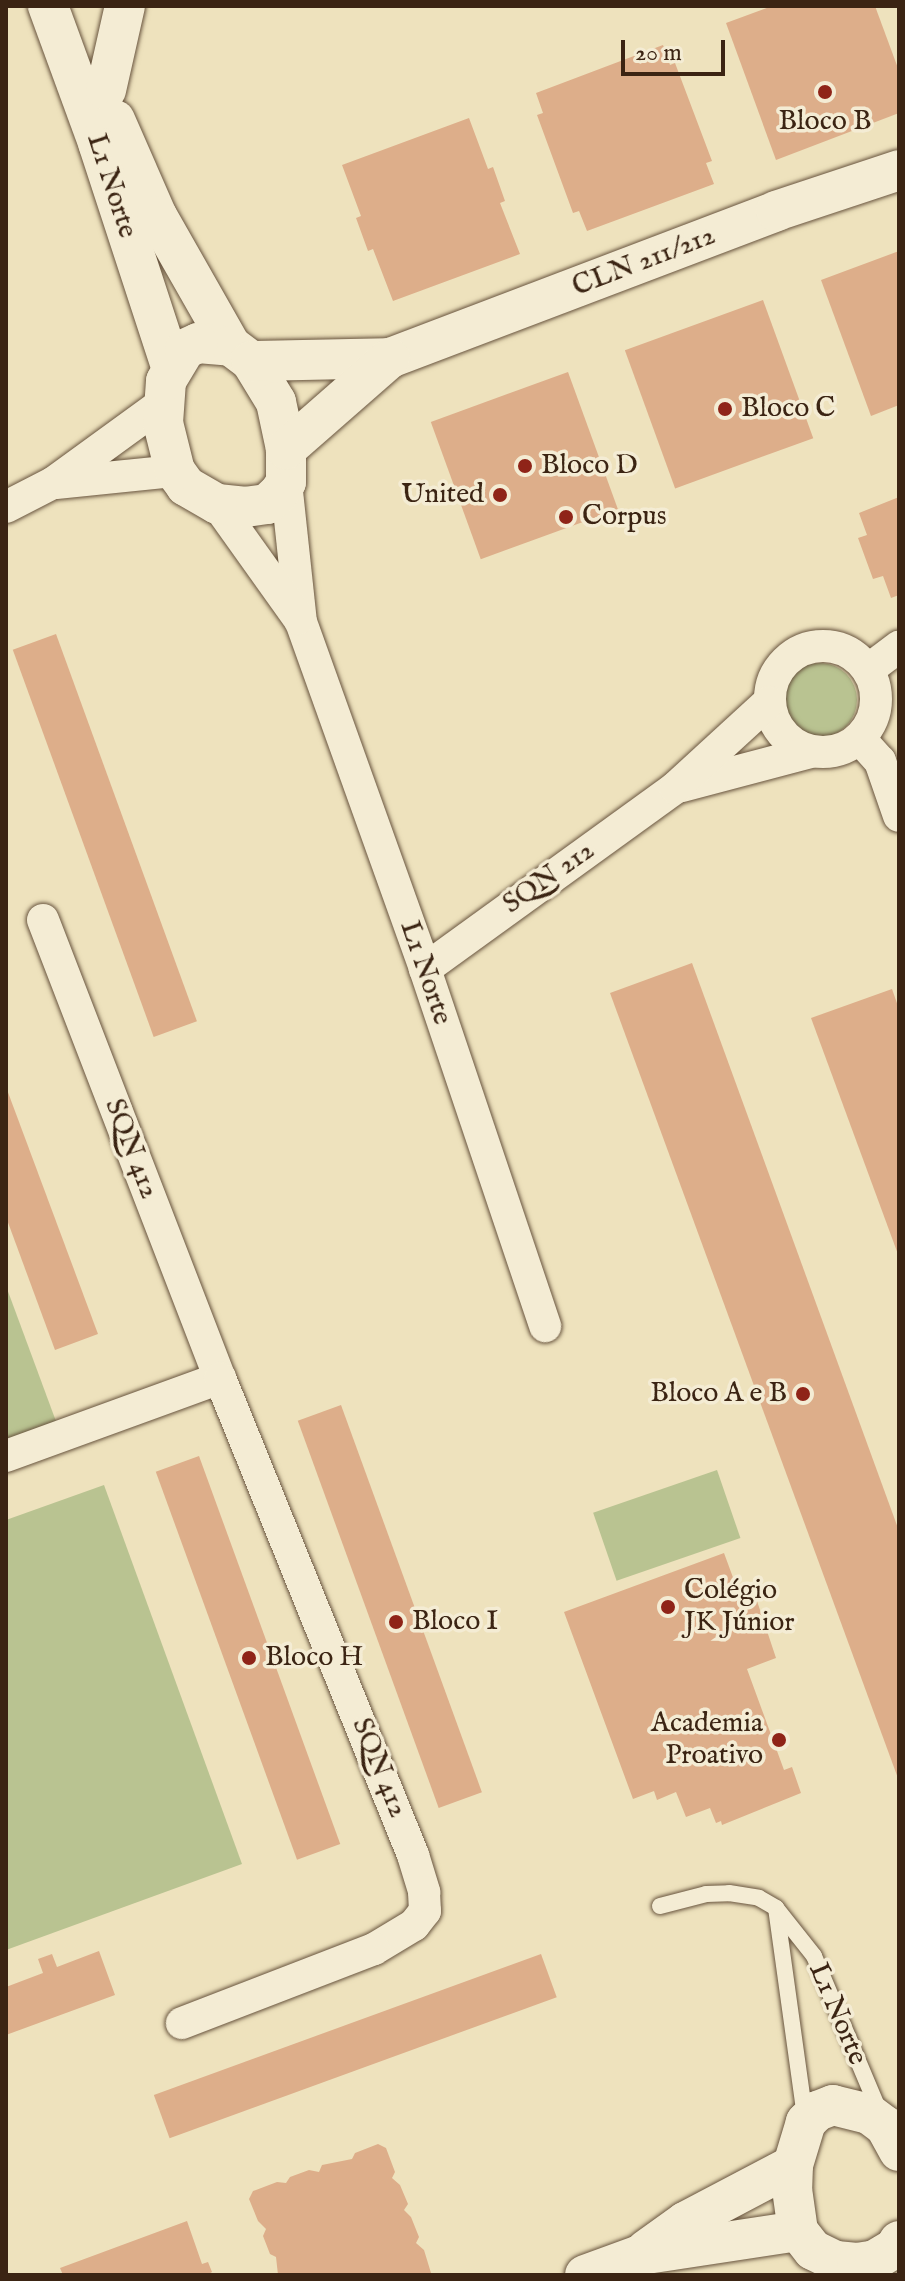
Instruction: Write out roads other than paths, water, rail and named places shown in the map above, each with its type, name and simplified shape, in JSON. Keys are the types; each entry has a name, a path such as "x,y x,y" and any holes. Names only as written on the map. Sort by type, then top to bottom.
{"street":[{"name":"L1 Norte","path":"48,6 98,143 167,385"},
{"name":"L1 Norte","path":"77,6 119,134 157,216 241,354"},
{"path":"106,90 111,53 125,6"},
{"name":"CLN 211/212","path":"241,354 390,358 776,211 899,170"},
{"path":"6,507 53,483 167,385 185,349 198,343 241,354 276,402 286,466 267,504 246,507 217,504 186,486 175,471 167,449 167,385"},
{"name":"CLN 211/212","path":"286,466 390,358"},
{"name":"L1 Norte","path":"286,466 301,622 425,969 545,1326"},
{"path":"53,483 175,471"},
{"name":"L1 Norte","path":"217,504 301,622"},
{"path":"868,670 899,647"},
{"path":"840,648 868,670 874,683 875,712 859,738 845,748 811,752 781,734 769,702 778,669 805,649 840,648"},
{"name":"SQN 212","path":"425,969 675,788 769,702"},
{"path":"859,738 880,761 899,816"},
{"name":"SQN 212","path":"675,788 811,752"},
{"name":"SQN 412","path":"43,920 220,1378 392,1799 424,1892 425,1911 414,1925 374,1949 182,2023"},
{"path":"6,1456 220,1378"},
{"path":"892,2139 869,2114 845,2105 833,2105 817,2111 806,2122 793,2165 792,2210 798,2231 813,2250 860,2269 895,2248 899,2241"},
{"path":"640,2255 685,2222 793,2165"},
{"path":"585,2275 640,2255 798,2231"}],"lane":[{"path":"660,1906 706,1894 729,1893 759,1898 776,1908"},
{"name":"L1 Norte","path":"776,1908 806,2122"},
{"name":"L1 Norte","path":"776,1908 814,1956 892,2139"}],"place":[{"name":"Bloco B","path":"825,92"},
{"name":"Bloco C","path":"725,409"},
{"name":"Bloco D","path":"525,466"},
{"name":"United","path":"500,495"},
{"name":"Corpus","path":"566,517"},
{"name":"Bloco A e B","path":"803,1394"},
{"name":"Colégio JK Júnior","path":"668,1607"},
{"name":"Bloco I","path":"396,1622"},
{"name":"Bloco H","path":"249,1658"},
{"name":"Academia Proativo","path":"779,1740"}]}
